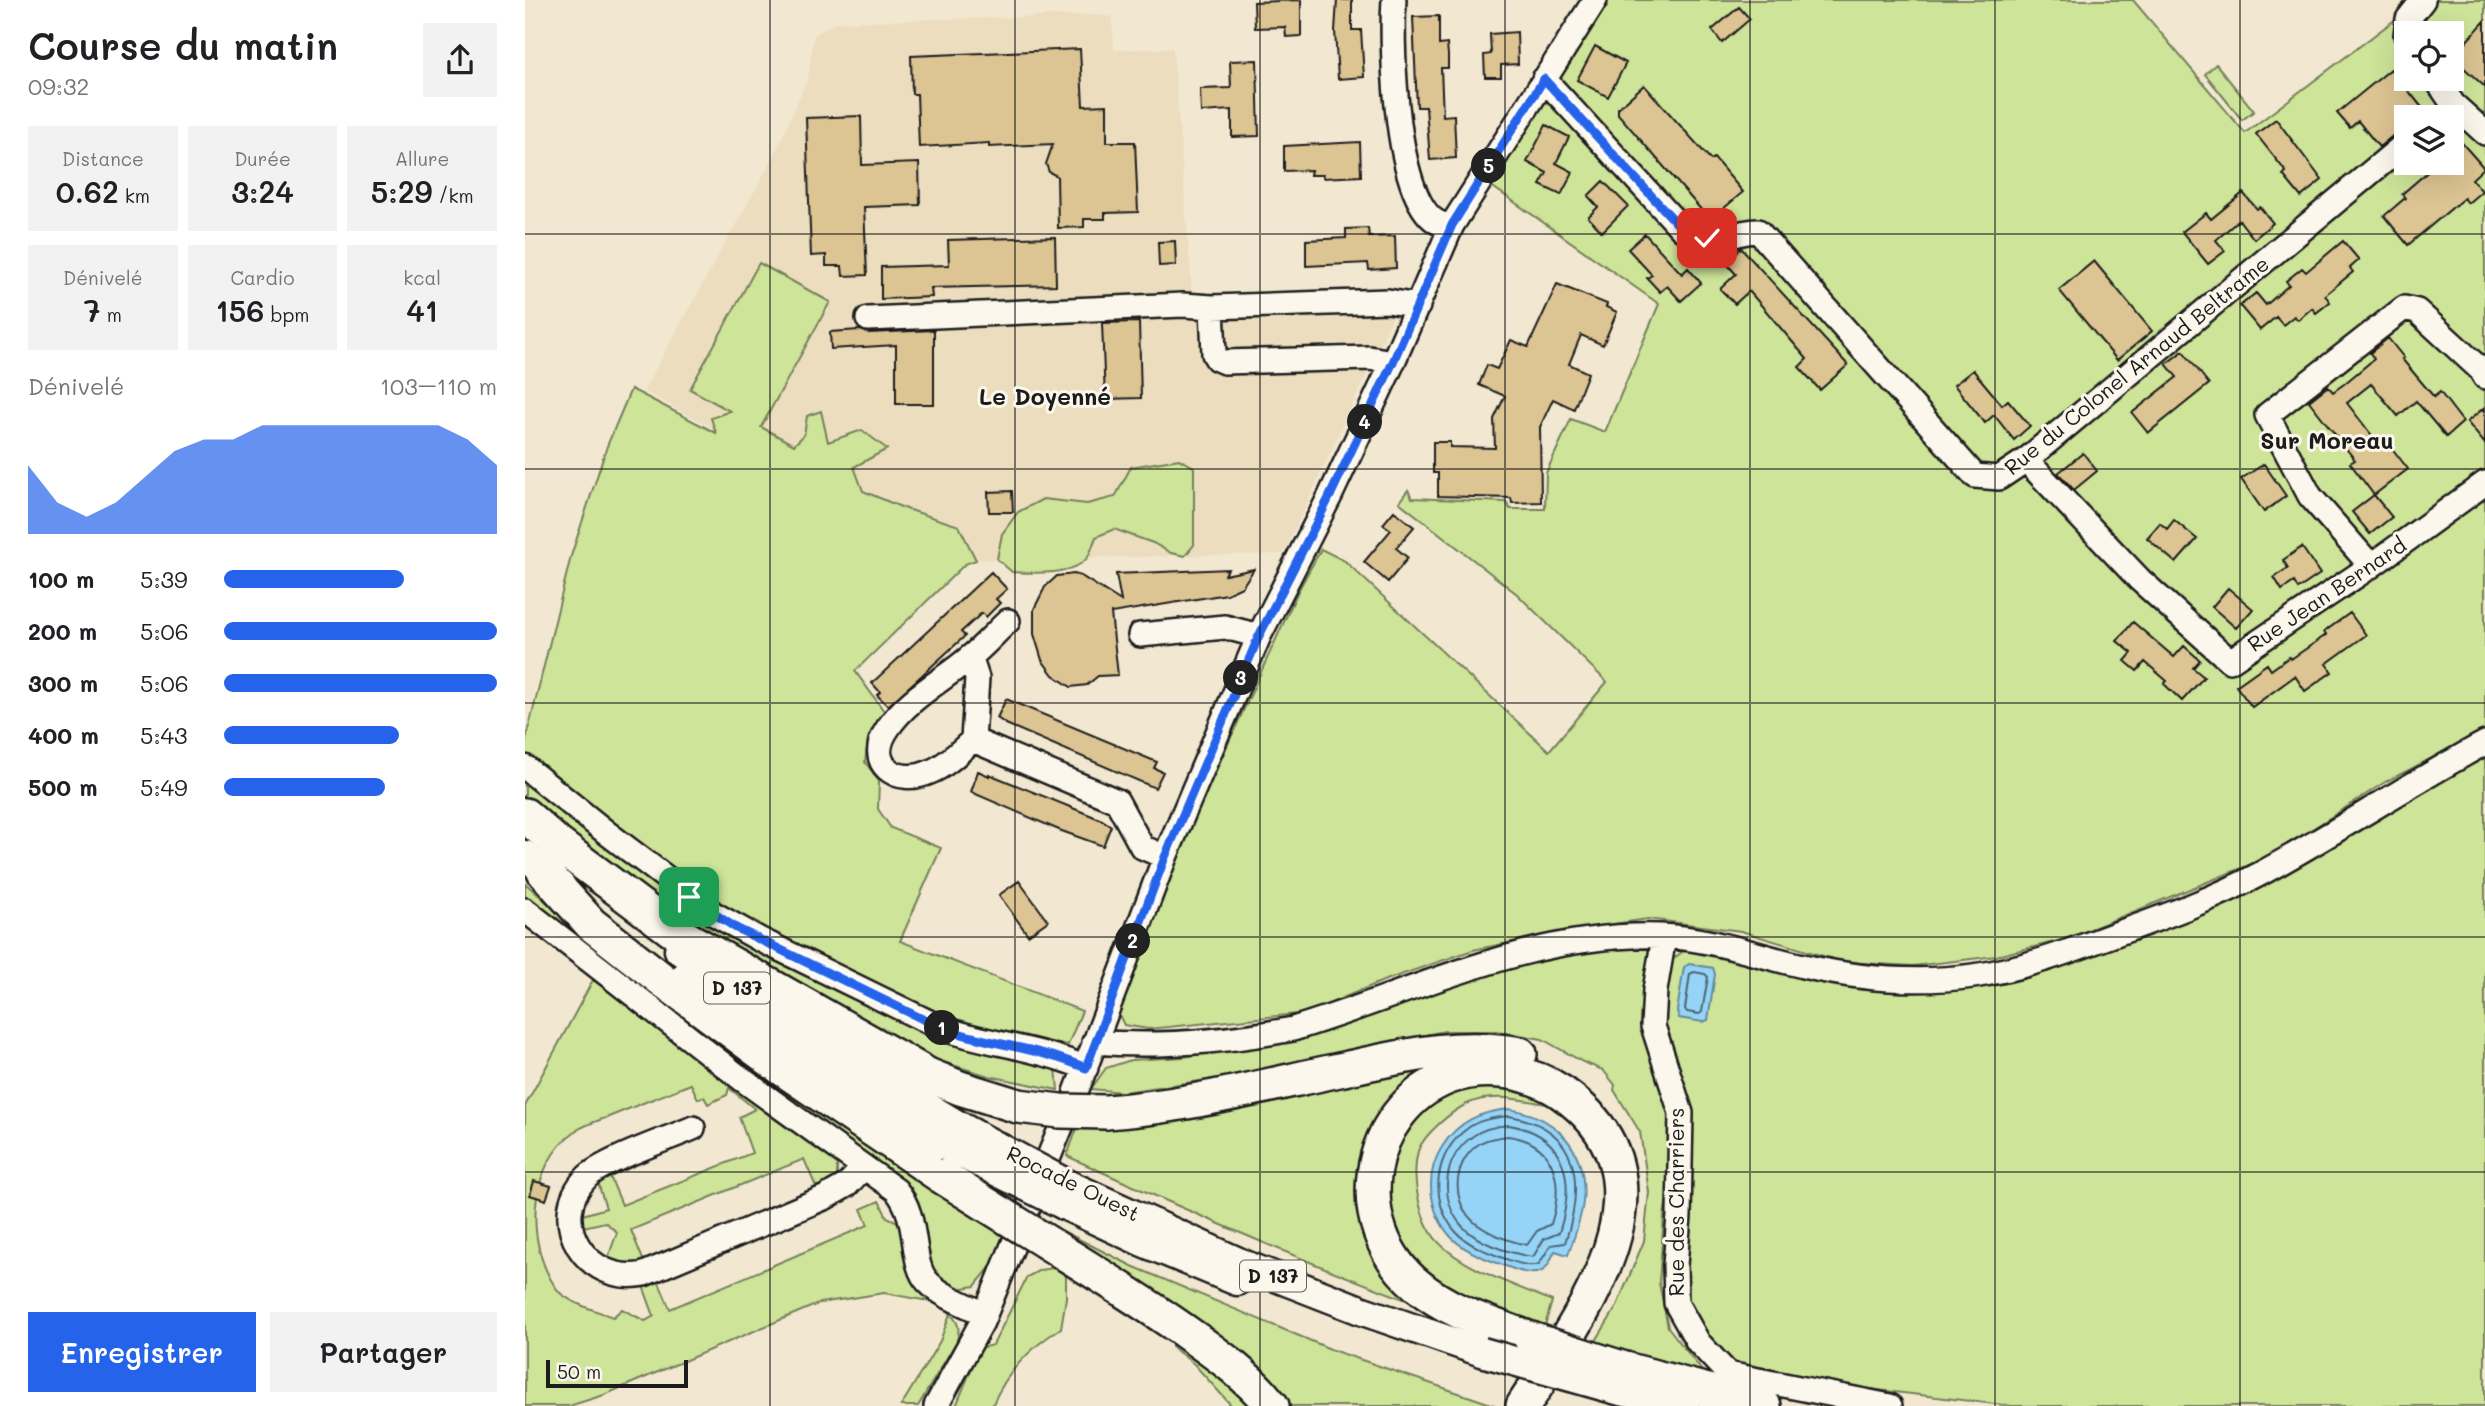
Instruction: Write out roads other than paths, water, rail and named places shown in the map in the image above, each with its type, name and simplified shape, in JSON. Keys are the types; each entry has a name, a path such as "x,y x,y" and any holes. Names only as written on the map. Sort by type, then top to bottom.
{"highway":[{"path":"525,815 559,845 672,930 928,1075 1018,1106 1060,1111 1106,1112 1173,1104 1450,1049 1498,1049 1522,1054 1548,1063 1570,1075 1608,1109 1627,1138 1635,1160 1638,1190 1636,1221 1631,1243 1587,1342 1534,1400"},
{"path":"535,864 591,924 780,1067 949,1149 1048,1243 1145,1303 1226,1360 1257,1388 1272,1406"},
{"path":"1534,1400 1580,1316 1599,1278 1615,1235 1620,1214 1619,1171 1612,1149 1598,1126 1579,1105 1555,1088 1530,1077 1498,1071 1473,1071 1451,1076 1416,1097 1389,1126 1379,1147 1373,1176 1373,1207 1389,1254 1416,1284 1435,1298 1472,1317 1617,1389 1764,1406"}],"main road":[{"name":"Rocade Ouest","path":"525,833 548,854 639,923 806,1034 949,1149 1363,1311 1477,1360 1684,1406"}],"street":[{"path":"1394,0 1392,45 1400,137 1424,209 1441,224 1452,225"},
{"path":"1076,1092 1165,857 1259,636 1330,496 1393,362 1452,225 1595,0"},
{"path":"2408,21 2423,0"},
{"name":"Rue du Colonel Arnaud Beltrame","path":"1544,79 1682,229 1707,238 1758,231 1975,476 1999,478 2026,460 2394,153"},
{"path":"2464,121 2485,133"},
{"path":"868,319 1183,305 1212,307 1388,301 1418,306"},
{"path":"1212,307 1214,354 1224,362 1369,358 1393,362"},
{"path":"2371,566 2310,496 2267,415 2404,308 2417,311 2481,370 2485,377"},
{"name":"Rue Jean Bernard","path":"2026,460 2140,580 2230,661 2371,566 2485,483"},
{"path":"970,657 977,678 974,740 940,767 919,776 907,777 889,772 880,756 885,731 895,718 970,657 1008,621"},
{"path":"1140,635 1225,627 1259,636"},
{"path":"974,740 1117,801 1142,847 1165,857"},
{"path":"1094,1042 1168,1044 1293,1029 1403,989 1509,955 1602,938 1664,937 1709,942 1802,966 1875,979 1952,978 2004,970 2039,962 2106,938 2189,907 2258,876 2485,743"},
{"path":"525,767 689,897 736,928 941,1028 966,1037 1041,1051 1086,1068"},
{"path":"525,909 743,1080 896,1190 907,1205 919,1265 927,1281 935,1288 985,1314"},
{"name":"Rue des Charriers","path":"1664,937 1655,990 1653,1026 1681,1113 1676,1303 1698,1342 1728,1374 1890,1406"},
{"path":"936,1406 985,1314 1063,1122"},
{"path":"693,1128 601,1167 585,1179 573,1200 572,1224 580,1251 592,1263 617,1275 644,1274 826,1197 847,1185 864,1167"}],"water":[{"path":"1689,964 1713,968 1715,974 1708,1020 1703,1022 1679,1018 1677,1011 1684,967"},
{"path":"1509,1109 1542,1120 1566,1139 1575,1152 1583,1183 1581,1215 1568,1255 1555,1251 1545,1268 1536,1273 1521,1272 1489,1260 1456,1242 1438,1216 1431,1193 1436,1158 1448,1138 1463,1124 1479,1115"}],"district":[{"name":"Le Doyenné","path":"1045,397"},
{"name":"Sur Moreau","path":"2327,441"}]}
